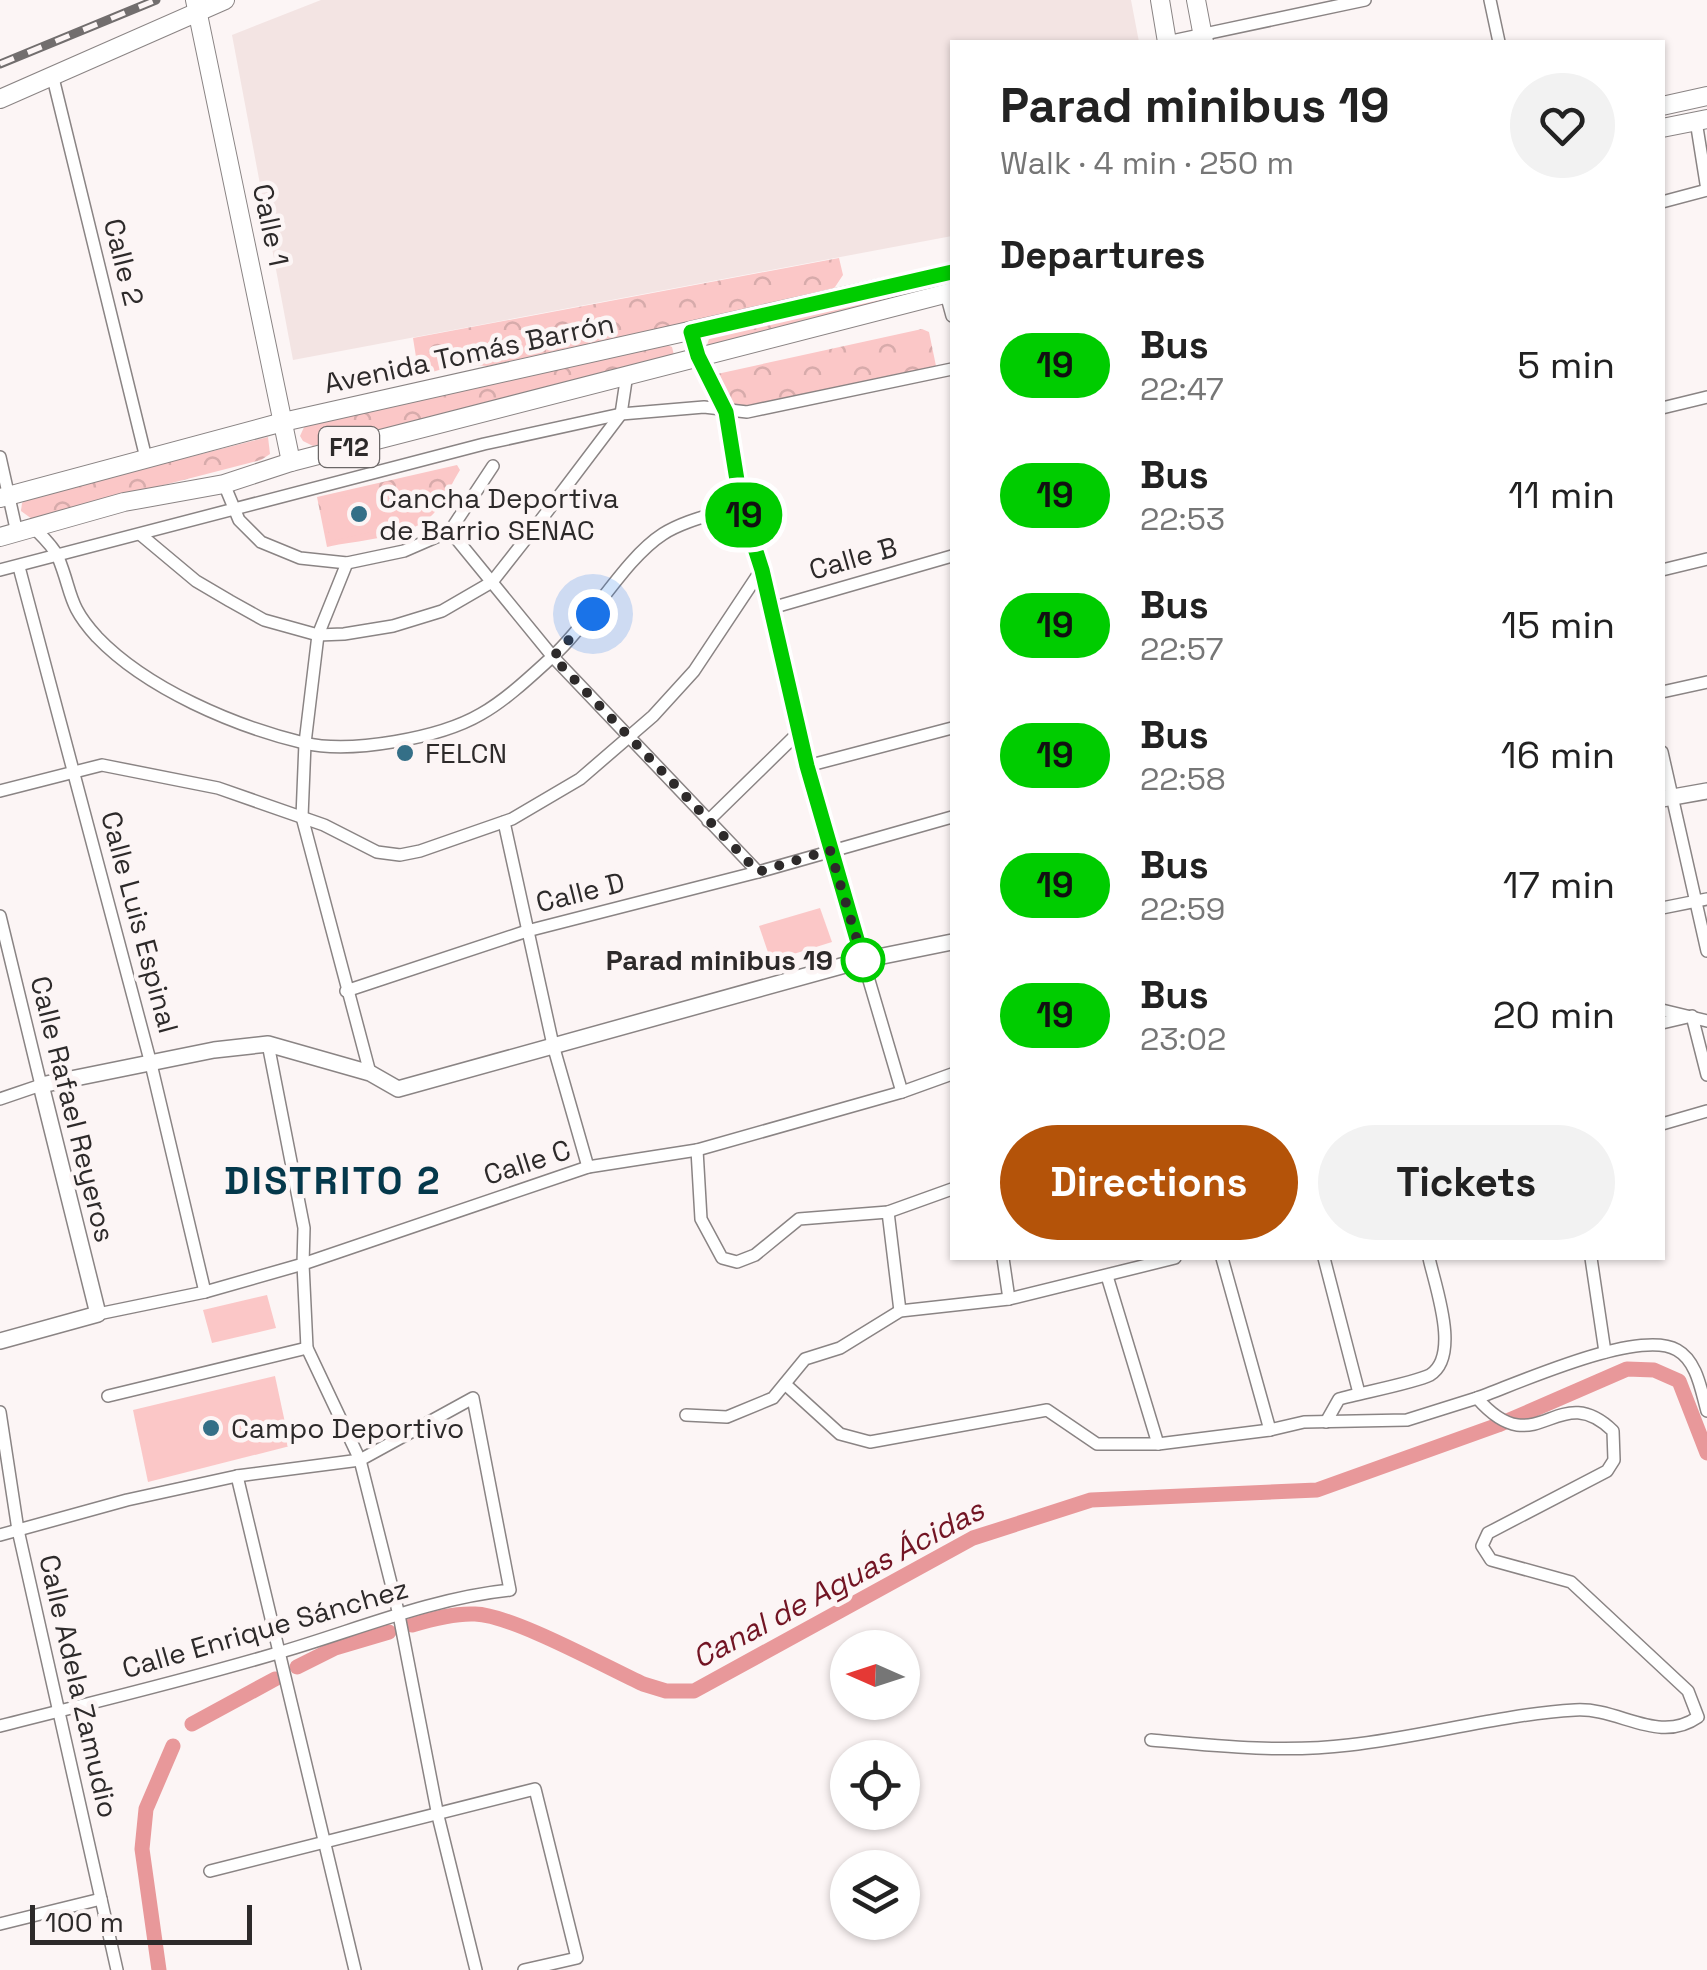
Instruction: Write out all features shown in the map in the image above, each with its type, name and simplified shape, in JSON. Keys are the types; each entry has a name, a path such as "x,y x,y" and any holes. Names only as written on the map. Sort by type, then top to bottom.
{"main road":[{"path":"0,99 53,78 196,5 225,0"},
{"path":"1160,0 1167,40"},
{"path":"1196,0 1203,37"},
{"name":"Calle 1","path":"196,5 291,462"},
{"path":"1665,105 1707,96"},
{"path":"1665,128 1702,130"},
{"name":"Avenida Tomás Barrón","path":"4,497 283,422 950,272"},
{"name":"Avenida Tomás Barrón","path":"17,532 124,502 224,484 291,462 949,293"}],"street":[{"path":"1203,37 1365,0"},
{"path":"1490,0 1499,40"},
{"name":"Calle 2","path":"53,78 146,458"},
{"path":"1665,201 1707,190 1702,130"},
{"path":"691,332 698,356 726,412 741,505 762,570 798,732 902,1092"},
{"path":"0,570 484,444 621,414 704,408 746,412 950,369"},
{"path":"141,536 196,581 230,601 264,620 318,635 393,626 442,611 492,582 621,414 628,374"},
{"path":"1665,407 1707,397"},
{"path":"0,457 4,497 17,532 57,554 74,609 100,640 147,676 204,709 305,743 332,746 442,730 482,714 553,657 593,614 646,546 668,530 741,505"},
{"path":"224,484 238,520 261,542 300,558 347,563 404,551 450,531 493,466"},
{"path":"450,531 553,657 758,872"},
{"name":"Calle B","path":"768,608 950,557"},
{"path":"1665,569 1707,558"},
{"path":"347,563 318,635 305,743 302,817 370,1073"},
{"name":"Calle Luis Espinal","path":"19,567 151,1064 206,1292"},
{"path":"0,791 102,764 218,788 302,817 378,852 400,855 504,822 580,780 653,716 694,671 762,570"},
{"path":"1665,691 1707,682"},
{"path":"807,766 950,729"},
{"path":"708,821 798,732"},
{"path":"1707,790 1668,798 1701,900 1707,951"},
{"name":"Calle D","path":"346,991 527,931 758,872 950,817"},
{"path":"504,822 553,1045 588,1168"},
{"path":"1665,907 1701,900"},
{"name":"Calle Rafael Reyeros","path":"0,916 98,1314"},
{"path":"0,1099 41,1085 214,1050 268,1044 370,1073 398,1088 863,960 950,942"},
{"path":"1665,1011 1707,1021"},
{"path":"1665,1021 1692,1016"},
{"path":"1692,1016 1707,1075"},
{"path":"268,1044 304,1228 307,1348 360,1460 476,1970"},
{"name":"Calle C","path":"98,1314 206,1292 304,1264 588,1168 696,1150 950,1075"},
{"path":"1665,1123 1707,1111"},
{"path":"696,1150 701,1218 722,1258 738,1262 756,1256 799,1219 888,1212 950,1190"},
{"path":"888,1212 900,1311"},
{"path":"1003,1260 1009,1299"},
{"path":"686,1415 726,1417 773,1398 805,1359 840,1348 900,1311 1009,1299 1167,1260"},
{"path":"1223,1260 1270,1430"},
{"path":"1325,1260 1360,1394"},
{"path":"1326,1422 1340,1399 1430,1374 1443,1359 1445,1330 1429,1260"},
{"path":"1592,1260 1605,1352"},
{"path":"1107,1276 1158,1444"},
{"path":"0,1341 98,1314"},
{"path":"785,1384 840,1434 870,1442 1046,1410 1096,1444 1158,1444 1304,1422 1407,1420 1639,1344 1678,1350 1693,1366 1707,1410"},
{"path":"108,1396 307,1348"},
{"name":"Calle Enrique Sánchez","path":"0,1726 281,1652 398,1615 486,1592 510,1590 473,1398 360,1460"},
{"path":"1151,1740 1258,1749 1346,1746 1578,1709 1663,1728 1682,1728 1698,1717 1688,1691 1572,1582 1491,1560 1482,1546 1488,1533 1607,1471 1614,1460 1613,1431 1589,1414 1559,1415 1528,1427 1515,1427 1492,1416 1477,1398"},
{"name":"Calle Adela Zamudio","path":"0,1412 18,1530 117,1970"},
{"path":"0,1535 127,1500 237,1476 360,1460"},
{"path":"237,1476 355,1970"},
{"path":"210,1872 535,1789 577,1958 524,1970"},
{"path":"0,1924 101,1899"}],"shaded area":[{"path":"321,0 1131,0 1139,40 950,40 950,236 293,360 232,35"}],"green space":[{"path":"839,258 843,275 833,290 487,366 459,364 419,376 413,338"},
{"path":"950,280 950,302 719,354 706,348 710,336"},
{"path":"922,329 929,332 936,366 933,372 725,415 717,374"},
{"path":"665,344 672,347 675,359 313,446 300,436 305,425"},
{"path":"268,437 270,454 261,460 32,519 21,511 28,498"},
{"path":"457,465 460,470 442,502 419,525 394,535 327,547 317,497"},
{"name":"Cancha Deportiva de Barrio SENAC","path":"388,487 396,526 331,541 322,501"},
{"path":"820,908 832,942 771,961 759,926"},
{"path":"267,1295 276,1328 212,1343 203,1310"},
{"name":"Campo Deportivo","path":"275,1376 290,1446 148,1482 133,1410"}],"waterway":[{"name":"Canal de Aguas Ácidas","path":"412,1625 459,1614 491,1617 534,1632 643,1684 666,1691 694,1691 973,1538 1091,1500 1317,1490 1498,1425 1627,1369 1654,1370 1679,1381 1707,1453"},
{"name":"Canal de Aguas Ácidas","path":"297,1667 335,1648 389,1632"},
{"name":"Canal de Aguas Ácidas","path":"192,1724 275,1679"},
{"name":"Canal de Aguas Ácidas","path":"159,1970 142,1849 146,1809 173,1746"}],"railway":[{"path":"0,64 156,0"}],"bus line":[{"name":"19","path":"863,960 807,766 762,570 741,505 726,412 698,356 691,332 950,272"}],"place":[{"name":"Cancha Deportiva de Barrio SENAC","path":"359,514"},
{"name":"FELCN","path":"405,753"},
{"name":"Parad minibus 19","path":"863,960"},
{"name":"Campo Deportivo","path":"211,1428"}],"district":[{"name":"DISTRITO 2","path":"333,1181"}],"route":[{"path":"593,614 553,657 758,872 830,850 863,960"}]}
